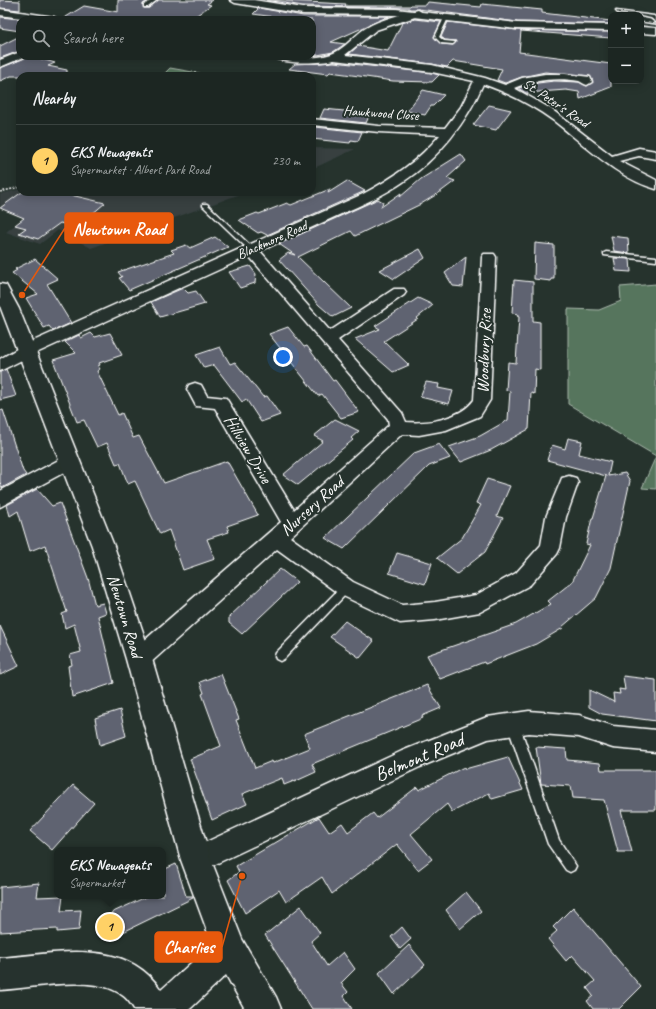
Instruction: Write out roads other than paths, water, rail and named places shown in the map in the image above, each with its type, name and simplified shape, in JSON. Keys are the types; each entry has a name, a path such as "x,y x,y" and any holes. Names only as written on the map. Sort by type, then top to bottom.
{"main road":[{"path":"235,0 262,2 303,11 423,11 517,26 608,28"},
{"path":"644,30 656,31"},
{"name":"Newtown Road","path":"0,289 10,309 103,546 139,659 196,860 230,949 264,1009"},
{"path":"166,1009 230,949"},
{"path":"0,974 75,968 113,972 135,982 154,1009"}],"street":[{"path":"316,60 333,57 346,50 362,34 376,26 423,11"},
{"path":"0,12 27,16"},
{"path":"0,64 16,57"},
{"name":"St. Peter's Road","path":"333,57 410,65 480,80 506,88 549,113 610,160 656,185"},
{"path":"506,88 532,78 551,76 589,78"},
{"name":"Blackmore Road","path":"0,366 26,351 368,197 402,177 422,161 448,132 472,99 480,80"},
{"name":"Hawkwood Close","path":"316,122 379,129 448,132"},
{"path":"610,160 638,148 656,155"},
{"path":"252,250 396,417 398,428"},
{"name":"Woodbury Rise","path":"398,428 406,426 419,429 440,426 474,412 482,400 489,257"},
{"path":"329,339 399,292"},
{"name":"Hillview Drive","path":"195,389 202,402 220,402 292,524"},
{"name":"Nursery Road","path":"139,659 398,428"},
{"path":"0,500 70,461"},
{"path":"276,538 346,588 400,614 435,611 480,603 523,579 550,548 556,518 569,483"},
{"name":"Belmont Road","path":"196,860 411,759 487,728 529,722 579,726 613,737 656,741"}],"lane":[{"path":"146,6 155,0"},
{"path":"447,16 437,37 443,42 453,43"},
{"path":"644,16 652,17 656,21"},
{"path":"644,24 656,26"},
{"path":"205,205 252,250"},
{"path":"606,254 656,259"},
{"path":"280,656 346,588"},
{"path":"513,724 554,844 570,866"}],"place":[{"name":"Newtown Road","path":"22,295"},
{"name":"Charlies","path":"242,876"},
{"name":"EKS Newagents","path":"110,927"}]}
